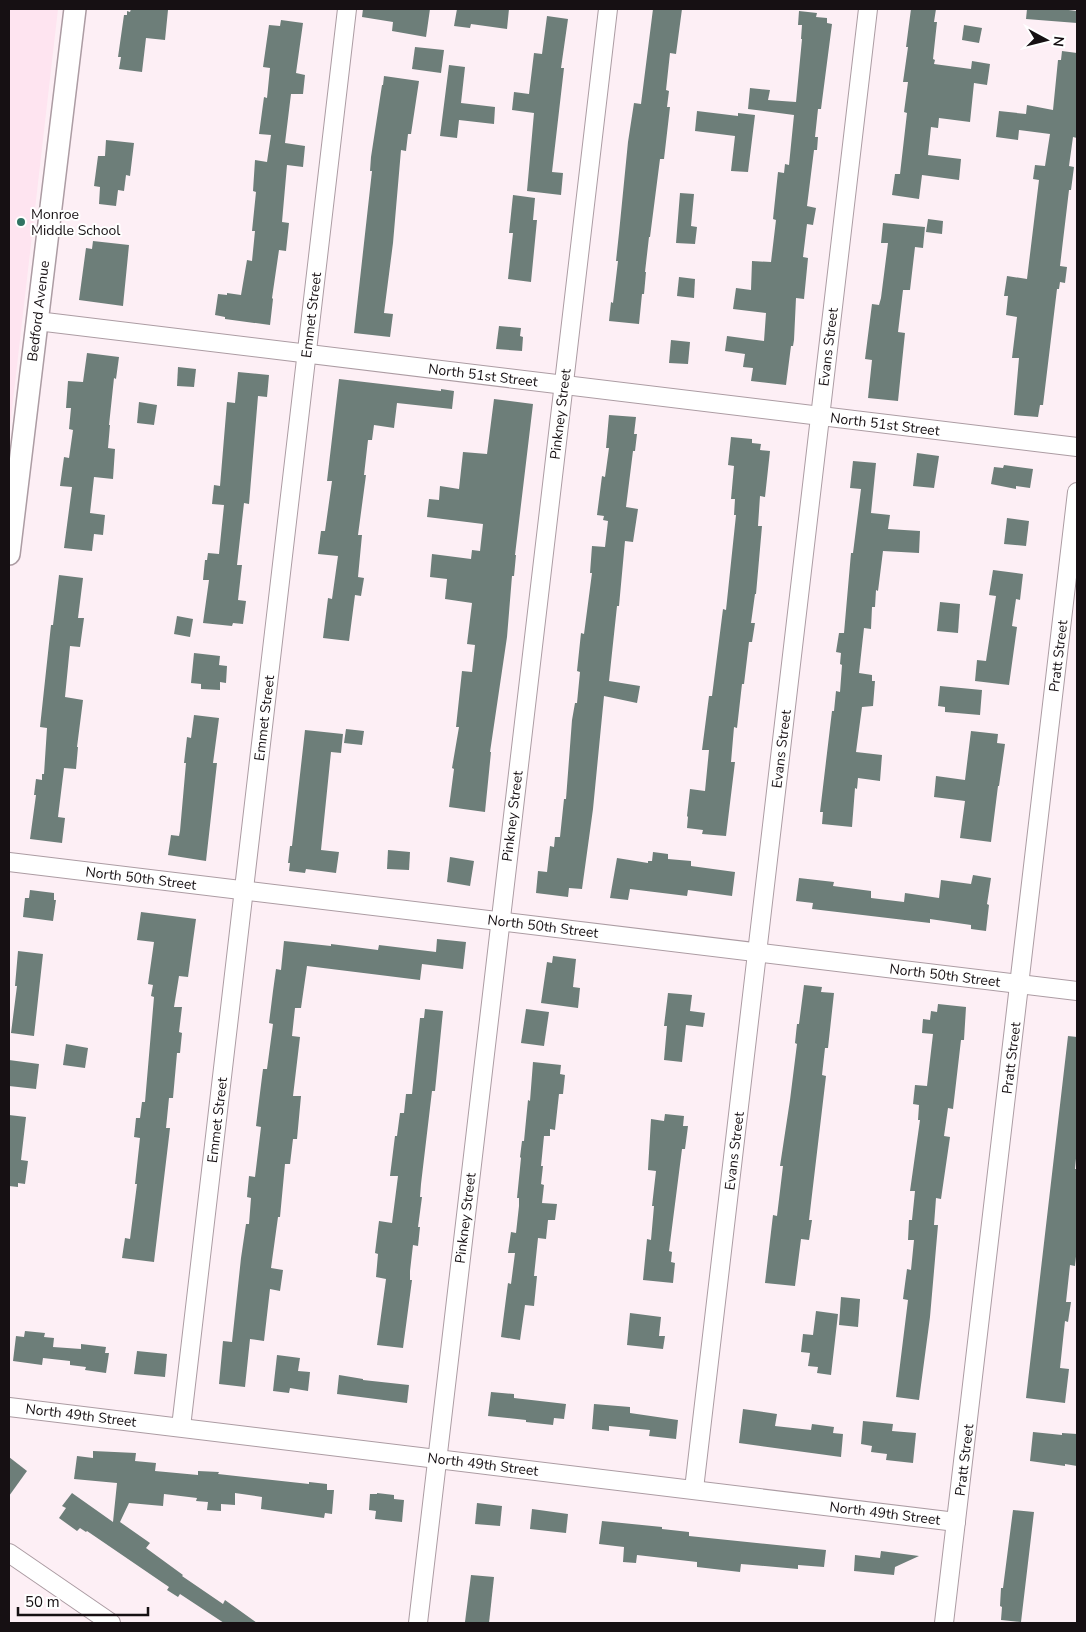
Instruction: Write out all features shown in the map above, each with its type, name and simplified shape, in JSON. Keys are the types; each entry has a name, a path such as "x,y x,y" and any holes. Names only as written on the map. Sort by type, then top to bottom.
{"street":[{"name":"Bedford Avenue","path":"9,554 15,462 37,321 75,9"},
{"name":"Emmet Street","path":"181,1427 347,9"},
{"name":"Pinkney Street","path":"418,1623 608,9"},
{"name":"Evans Street","path":"694,1489 868,9"},
{"name":"North 51st Street","path":"37,321 1077,446"},
{"name":"Pratt Street","path":"944,1623 1077,492"},
{"name":"North 50th Street","path":"9,862 1077,991"},
{"name":"North 49th Street","path":"9,1407 956,1522"},
{"path":"9,1553 111,1623"}],"shaded area":[{"name":"Monroe Middle School","path":"9,9 58,9 9,435"}],"building":[{"path":"131,9 168,10 165,40 146,38 142,72 119,69 121,57 118,57 124,15 127,15 127,11 130,12"},
{"path":"363,9 430,9 426,37 392,31 393,22 362,17"},
{"path":"457,9 509,9 507,29 471,24 470,28 454,26"},
{"path":"653,9 682,9 676,54 670,53 666,90 669,91 667,107 670,107 664,159 660,159 639,324 609,321 618,261 616,261 628,142 634,103 641,104"},
{"path":"911,9 936,9 934,22 937,22 934,64 971,69 972,61 990,64 987,85 974,83 970,122 939,118 938,128 931,127 928,155 961,159 959,180 922,175 919,199 892,195 895,174 900,174 907,113 904,112 908,82 903,82"},
{"path":"1027,9 1077,11 1077,23 1026,19"},
{"path":"799,11 817,13 816,17 827,18 827,23 832,24 821,109 818,109 815,137 818,137 817,150 814,150 807,206 816,208 813,225 807,224 803,257 808,258 804,299 796,298 794,340 793,346 791,346 786,385 751,381 753,368 743,367 745,354 725,351 727,336 764,341 766,313 733,309 736,288 751,290 752,261 771,262 776,220 773,219 778,172 784,173 785,164 789,165 794,115 748,109 750,88 770,90 768,100 796,102 802,39 802,25 798,25"},
{"path":"547,16 568,19 561,68 564,68 552,172 563,173 561,195 527,191 534,113 512,110 514,92 529,94 534,53 542,54"},
{"path":"281,20 303,23 296,73 305,75 303,94 291,94 285,143 305,146 303,167 287,165 282,222 289,223 286,251 279,250 270,325 225,319 225,317 215,315 218,294 241,295 247,260 252,261 255,231 252,231 256,192 253,191 255,160 267,162 271,135 259,134 264,97 267,98 270,68 263,67 269,25 280,26"},
{"path":"964,25 982,28 979,43 962,40"},
{"path":"415,47 444,50 441,73 412,69"},
{"path":"1062,51 1077,53 1077,138 1073,137 1069,166 1074,167 1071,190 1069,190 1060,266 1067,267 1065,283 1060,282 1059,289 1057,289 1043,405 1040,405 1038,417 1014,415 1019,358 1012,358 1017,317 1006,315 1008,296 1004,296 1007,276 1027,279 1039,180 1033,179 1035,165 1045,166 1050,134 1019,130 1018,140 996,137 999,111 1026,114 1027,105 1053,110 1058,60 1061,60"},
{"path":"449,65 465,67 461,103 495,107 494,124 459,120 457,138 440,136"},
{"path":"384,76 419,81 411,134 408,134 406,151 401,150 393,243 384,313 393,314 390,337 354,333 372,171 370,171 371,157"},
{"path":"697,111 738,116 738,113 755,115 748,172 731,171 735,136 695,131"},
{"path":"106,140 134,143 130,176 126,175 124,191 118,190 116,206 99,204 100,187 94,186 98,156 105,156"},
{"path":"680,193 694,194 691,226 697,227 695,244 676,243"},
{"path":"513,195 535,198 533,220 537,220 531,282 508,279 513,233 509,233"},
{"path":"928,219 943,221 942,234 926,232"},
{"path":"883,223 925,227 923,248 915,247 910,290 903,290 898,332 905,333 898,401 868,398 872,360 865,359 872,304 879,305 881,298 888,243 881,243"},
{"path":"93,241 129,245 123,306 79,300 86,248 92,249"},
{"path":"679,277 695,279 694,298 677,296"},
{"path":"499,326 521,328 520,336 523,337 522,351 496,349"},
{"path":"671,340 690,342 688,364 669,363"},
{"path":"87,353 119,357 116,379 114,378 109,425 108,448 115,449 113,479 94,477 90,513 105,515 103,535 94,534 92,551 64,548 72,487 60,486 64,457 69,458 73,430 69,429 71,408 66,408 68,381 83,382"},
{"path":"178,367 196,369 194,387 177,386"},
{"path":"238,372 269,375 267,397 258,396 249,504 244,503 237,565 242,565 238,600 246,601 243,624 233,623 232,626 203,623 209,580 203,580 205,560 207,560 208,553 219,554 224,505 212,504 214,485 220,486 227,402 235,403"},
{"path":"339,379 454,391 452,409 397,403 394,428 374,425 372,440 368,440 364,475 366,475 358,535 362,535 358,577 364,578 361,596 355,595 349,641 323,638 328,598 332,599 338,556 318,554 321,531 325,531 332,481 327,481"},
{"path":"494,399 533,404 514,576 512,576 507,637 490,752 485,812 449,807 454,769 452,768 459,727 456,727 462,671 472,672 475,645 467,644 472,603 445,599 447,579 430,577 432,554 471,559 472,550 480,551 483,524 427,517 429,499 439,500 440,486 459,489 463,452 487,454"},
{"path":"139,402 157,405 154,425 137,423"},
{"path":"609,415 636,417 634,434 637,434 626,507 638,509 633,542 625,541 609,681 640,686 637,703 604,696 593,809 582,889 569,888 568,897 536,893 538,871 547,872 550,846 554,847 555,837 560,837 564,799 566,799 572,720 575,703 577,703 580,672 577,671 581,633 584,634 592,573 590,573 592,546 605,547 608,521 603,520 604,516 597,515 602,476 605,477 609,448 606,448"},
{"path":"731,437 752,439 752,443 761,444 760,450 770,451 765,497 760,496 758,526 762,526 756,594 751,623 755,623 752,642 749,642 737,728 734,727 731,762 735,762 726,836 702,834 703,830 687,828 687,816 690,789 705,791 709,750 702,750 709,696 712,696 723,609 726,610 736,515 734,515 735,499 731,499 734,466 728,465"},
{"path":"917,453 939,456 934,488 913,486"},
{"path":"853,461 876,463 871,513 890,515 888,529 920,531 919,553 883,551 875,607 872,607 871,629 864,628 859,673 872,675 872,681 875,681 873,706 862,707 856,752 882,755 880,781 858,778 857,789 855,788 852,827 822,824 823,812 820,812 832,711 834,711 836,691 840,692 841,653 836,652 839,633 844,633 851,553 853,553 861,489 850,488"},
{"path":"1004,465 1033,469 1030,488 1016,486 1016,489 991,484 994,467 1003,468"},
{"path":"1007,518 1029,521 1026,546 1004,544"},
{"path":"993,570 1023,574 1020,600 1016,599 1012,626 1017,627 1009,685 975,681 977,660 986,661 996,596 989,595"},
{"path":"59,575 83,578 78,618 84,618 80,647 70,646 65,697 83,700 76,769 64,768 58,817 65,818 62,843 30,839 36,795 34,795 36,779 42,780 42,774 44,774 47,728 40,727 51,625 53,625"},
{"path":"940,602 960,604 958,633 937,631"},
{"path":"177,616 193,619 190,637 174,634"},
{"path":"194,653 220,656 219,665 227,666 226,683 220,682 220,690 201,689 201,684 191,683"},
{"path":"940,686 982,690 980,715 945,712 945,707 938,706"},
{"path":"194,715 219,718 213,763 217,763 206,861 168,855 171,835 179,836 180,831 187,737 191,738"},
{"path":"346,729 364,731 362,745 344,743"},
{"path":"305,730 343,734 341,753 331,752 321,850 339,852 336,873 306,869 305,873 289,871 290,863 288,863 290,846 292,846"},
{"path":"971,731 998,734 997,743 1005,744 991,842 960,838 965,801 934,797 936,776 965,780"},
{"path":"388,850 410,852 409,870 387,869"},
{"path":"653,852 668,854 668,859 691,861 691,866 735,872 732,896 688,890 687,896 630,889 628,900 610,898 617,858 648,863 648,861 652,861"},
{"path":"450,857 474,861 470,886 447,882"},
{"path":"973,875 991,878 987,904 989,905 986,931 971,929 971,925 930,919 930,923 812,909 813,903 796,901 799,878 834,882 833,886 871,891 871,898 904,902 905,893 939,898 941,880 971,884"},
{"path":"30,890 54,893 54,900 56,900 53,921 23,917 25,898 29,898"},
{"path":"141,912 196,919 188,977 179,976 174,1007 182,1007 179,1032 182,1033 180,1053 177,1053 173,1098 169,1098 166,1128 170,1128 154,1262 122,1258 125,1238 130,1239 137,1184 135,1184 140,1138 134,1137 136,1118 140,1118 142,1102 145,1102 154,997 151,996 153,985 148,984 154,942 137,940"},
{"path":"437,939 466,942 463,969 422,964 420,980 307,966 301,1008 295,1008 292,1036 300,1037 293,1096 301,1096 297,1139 293,1139 290,1164 285,1164 280,1217 278,1217 271,1268 283,1270 280,1291 270,1289 264,1341 250,1339 245,1387 219,1384 223,1341 232,1342 241,1258 246,1224 249,1224 251,1198 247,1197 249,1176 255,1177 261,1127 256,1126 258,1109 263,1069 267,1069 273,1024 269,1023 276,969 281,970 284,941 378,950 379,945 436,952"},
{"path":"18,951 43,954 34,1036 11,1033 17,986 15,986"},
{"path":"553,956 576,959 573,987 580,988 578,1008 541,1003 547,962 552,963"},
{"path":"804,985 822,987 821,992 834,993 828,1048 825,1048 822,1075 826,1076 809,1220 812,1220 809,1240 801,1239 795,1286 765,1283 773,1215 777,1216 783,1166 780,1166 797,1044 795,1043 797,1024 799,1024"},
{"path":"668,993 692,995 690,1011 705,1013 703,1027 686,1025 682,1062 664,1060 667,1026 664,1026"},
{"path":"938,1004 966,1007 964,1040 961,1040 953,1109 948,1108 944,1136 950,1137 941,1199 936,1198 934,1225 938,1225 930,1317 919,1400 896,1397 908,1300 903,1299 907,1269 911,1270 914,1240 908,1240 909,1220 912,1220 915,1191 910,1191 920,1120 918,1120 919,1105 913,1104 915,1085 927,1086 933,1034 922,1033 923,1019 930,1020 931,1011 937,1012"},
{"path":"425,1009 443,1011 435,1091 432,1091 421,1184 420,1197 422,1197 418,1227 420,1227 418,1246 413,1245 410,1271 410,1280 412,1280 403,1348 377,1345 386,1279 376,1277 378,1254 375,1253 379,1221 392,1223 398,1176 390,1176 395,1136 397,1136 400,1113 404,1113 406,1094 412,1094 420,1018 424,1018"},
{"path":"526,1009 549,1012 544,1046 521,1043"},
{"path":"1068,1036 1077,1037 1077,1148 1075,1169 1077,1169 1077,1247 1075,1266 1070,1265 1066,1302 1071,1302 1068,1322 1065,1321 1060,1368 1069,1369 1065,1403 1026,1398"},
{"path":"66,1044 88,1048 85,1068 63,1065"},
{"path":"9,1060 39,1064 36,1089 9,1086"},
{"path":"533,1062 561,1065 560,1074 565,1075 563,1094 559,1094 555,1130 550,1129 550,1136 544,1136 541,1166 543,1166 541,1184 544,1185 542,1203 557,1204 555,1220 548,1220 546,1239 538,1238 534,1276 537,1276 534,1306 525,1305 520,1340 501,1337 508,1283 511,1284 515,1253 508,1253 511,1232 516,1233 519,1206 519,1198 517,1198 520,1157 522,1141 524,1141 528,1100 530,1101"},
{"path":"665,1114 684,1116 683,1126 688,1126 685,1149 682,1149 669,1251 672,1252 671,1262 675,1263 673,1283 643,1280 647,1239 651,1240 656,1171 648,1170 651,1119 664,1121"},
{"path":"9,1115 26,1117 21,1160 28,1161 25,1184 18,1183 18,1187 9,1186"},
{"path":"841,1297 860,1299 858,1327 839,1325"},
{"path":"816,1311 838,1314 831,1375 817,1373 818,1367 808,1366 810,1353 801,1352 803,1334 813,1335"},
{"path":"630,1313 661,1317 659,1336 665,1336 663,1349 627,1345"},
{"path":"25,1331 45,1333 44,1337 54,1338 53,1347 81,1349 81,1344 106,1347 105,1353 109,1353 106,1373 85,1370 86,1367 70,1365 70,1361 43,1358 42,1365 13,1361 16,1336 24,1337"},
{"path":"137,1351 167,1354 165,1377 134,1374"},
{"path":"277,1355 300,1358 298,1371 310,1372 308,1391 290,1388 289,1393 273,1391"},
{"path":"339,1375 363,1380 409,1385 407,1403 337,1394"},
{"path":"491,1392 514,1394 514,1398 566,1404 564,1419 554,1418 553,1425 488,1416"},
{"path":"594,1404 630,1407 630,1413 678,1420 676,1439 649,1436 650,1430 609,1426 609,1431 592,1429"},
{"path":"743,1409 777,1414 775,1426 811,1430 812,1424 834,1427 833,1433 843,1434 841,1457 739,1443"},
{"path":"863,1421 893,1424 892,1431 916,1433 913,1463 886,1460 887,1454 871,1452 872,1446 861,1444"},
{"path":"1033,1432 1062,1435 1062,1433 1077,1434 1077,1466 1030,1461"},
{"path":"93,1451 136,1453 135,1461 156,1463 155,1471 198,1475 198,1471 219,1472 218,1474 309,1484 309,1482 327,1484 327,1490 334,1490 332,1514 325,1513 324,1518 261,1509 262,1497 235,1493 235,1505 221,1504 221,1511 207,1510 208,1502 196,1501 197,1498 164,1494 163,1506 129,1503 120,1522 150,1543 146,1548 223,1604 225,1600 257,1623 224,1623 180,1594 178,1597 167,1590 169,1587 87,1531 80,1528 77,1531 59,1518 66,1508 62,1506 72,1493 113,1522 117,1483 74,1479 77,1456 93,1458"},
{"path":"9,1457 27,1471 9,1496"},
{"path":"370,1494 394,1495 394,1499 404,1500 402,1522 375,1519 376,1511 369,1510"},
{"path":"477,1503 502,1506 500,1526 475,1524"},
{"path":"532,1509 568,1514 566,1533 530,1529"},
{"path":"1013,1510 1034,1512 1021,1622 1001,1620 1002,1607 1000,1606"},
{"path":"602,1521 662,1527 662,1529 689,1532 689,1536 826,1550 824,1567 798,1565 798,1569 741,1564 740,1572 697,1567 697,1562 637,1555 636,1563 623,1562 624,1547 599,1544"},
{"path":"881,1551 919,1556 895,1567 894,1575 854,1571 855,1555 880,1558"},
{"path":"471,1575 494,1577 489,1623 465,1622"}],"place":[{"name":"Monroe Middle School","path":"21,222"}]}
